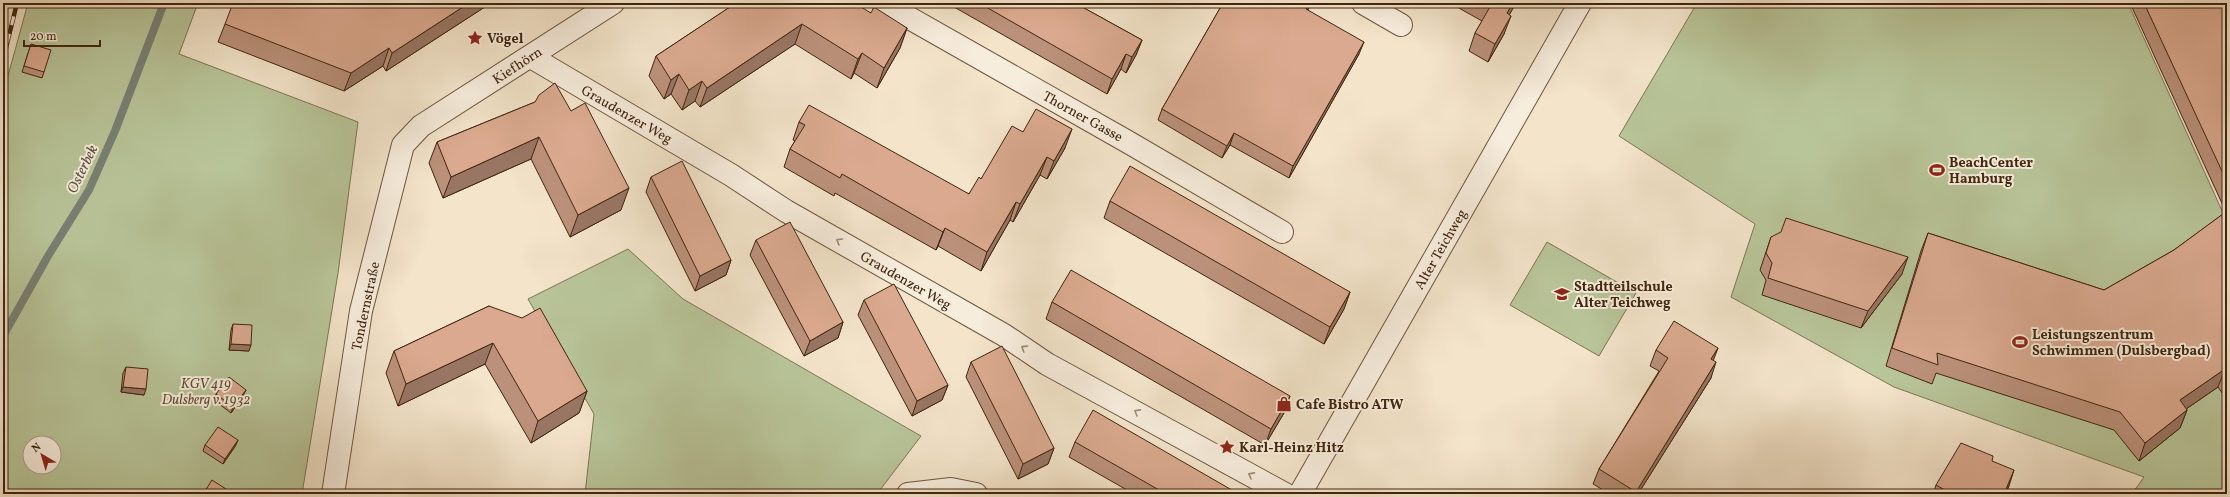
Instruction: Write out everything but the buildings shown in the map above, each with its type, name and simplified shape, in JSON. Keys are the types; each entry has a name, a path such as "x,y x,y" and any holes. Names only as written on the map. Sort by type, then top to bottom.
{"street":[{"name":"Kiefhörn","path":"421,126 531,57 613,3"},
{"name":"Thorner Gasse","path":"883,3 1128,142 1282,232"},
{"path":"1363,3 1401,25"},
{"name":"Alter Teichweg","path":"1300,494 1580,3"},
{"name":"Graudenzer Weg","path":"531,57 731,175 800,218 1004,336 1047,364 1285,494"},
{"name":"Tondernstraße","path":"333,494 365,292 404,145 421,126"},
{"path":"908,494 951,489 976,494"}],"green space":[{"name":"KGV 419 Dulsberg v. 1932","path":"28,3 198,3 179,54 358,122 338,273 302,494 3,494 3,94"},
{"path":"1697,3 2128,3 2223,213 2227,211 2227,494 2132,494 2144,477 1894,387 1731,297 1755,224 1619,136"},
{"path":"1547,242 1636,293 1599,356 1510,305"},
{"path":"628,249 683,299 921,436 877,494 585,494 594,414 528,299"}],"waterway":[{"name":"Osterbek","path":"3,336 48,256 89,190 115,131 164,3"}],"railway":[{"path":"3,60 17,3"}],"place":[{"name":"Vögel","path":"475,38"},
{"name":"BeachCenter Hamburg","path":"1937,170"},
{"name":"Stadtteilschule Alter Teichweg","path":"1562,294"},
{"name":"Leistungszentrum Schwimmen (Dulsbergbad)","path":"2020,342"},
{"name":"Cafe Bistro ATW","path":"1284,404"},
{"name":"Karl-Heinz Hitz","path":"1227,447"}]}
